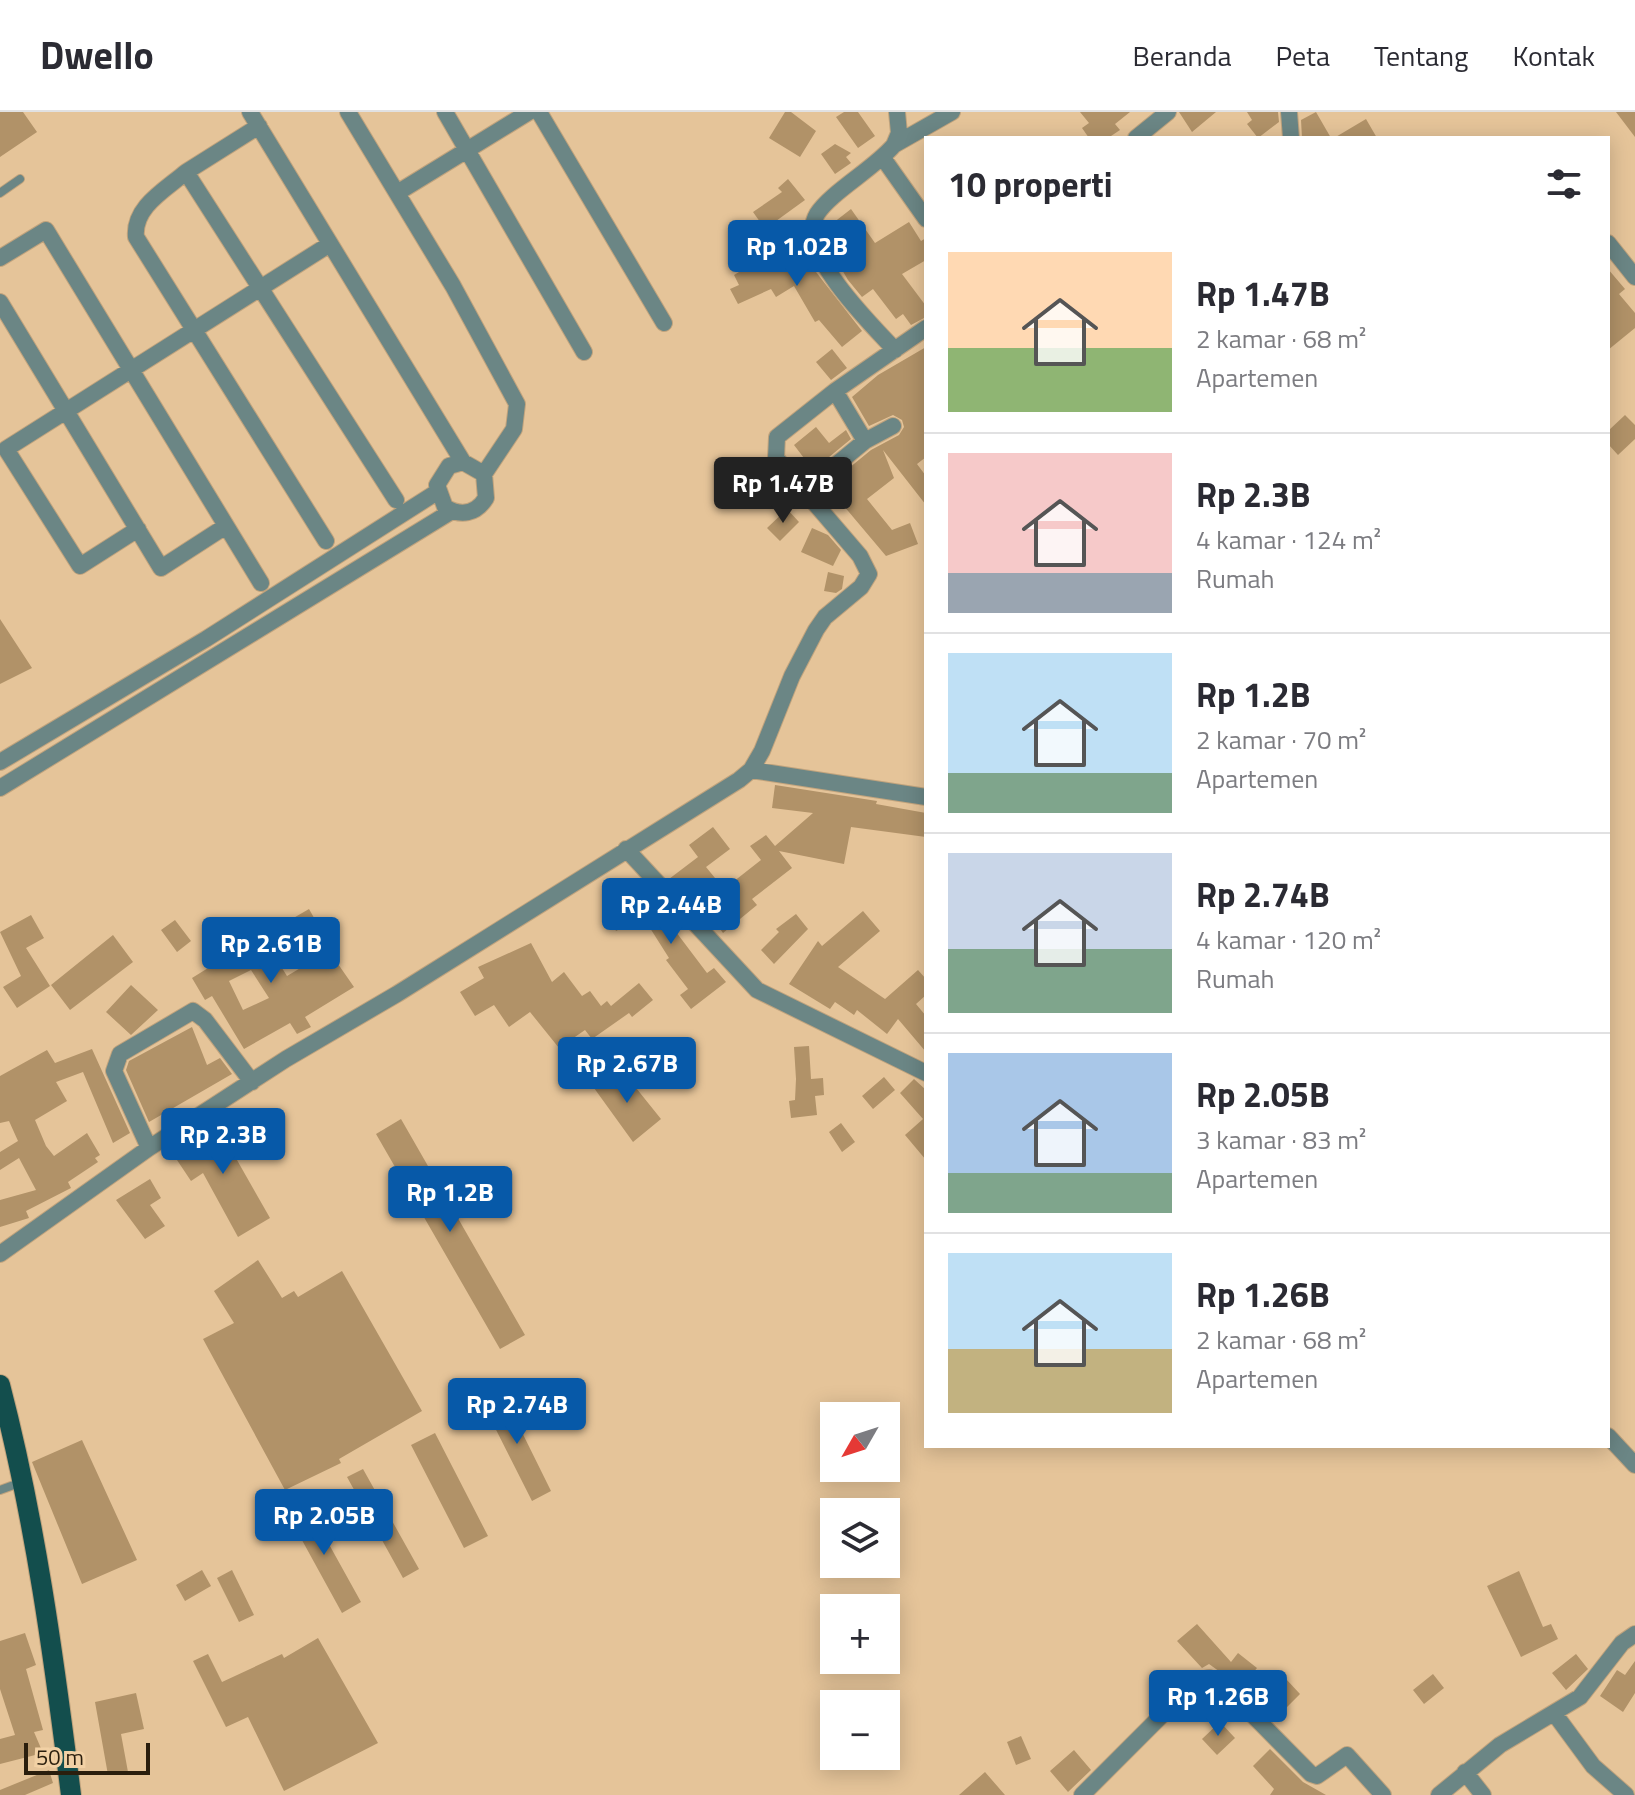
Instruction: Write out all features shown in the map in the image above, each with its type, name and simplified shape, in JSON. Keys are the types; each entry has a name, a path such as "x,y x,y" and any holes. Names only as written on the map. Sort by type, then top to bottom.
{"main road":[{"path":"0,1385 7,1444 22,1482 47,1622 71,1795"}],"street":[{"path":"348,112 453,286 517,404 514,429 484,474"},
{"path":"445,112 584,352"},
{"path":"397,193 529,112"},
{"path":"539,112 664,323"},
{"path":"889,151 899,133 897,112"},
{"path":"895,350 817,255 811,233 818,213 889,151 952,112"},
{"path":"1138,136 1168,112"},
{"path":"1289,112 1291,136"},
{"path":"0,788 452,511 468,513 481,505 488,490 484,474 463,462 254,119 140,211 135,225 136,237 326,541"},
{"path":"889,151 924,215"},
{"path":"186,172 396,500"},
{"path":"0,258 46,230 261,583"},
{"path":"138,529 80,566 6,449 330,244"},
{"path":"1610,246 1635,277"},
{"path":"0,302 161,568 226,526"},
{"path":"0,1254 149,1148 751,770 807,644 825,617 861,587 869,574 860,556 776,458 777,437 835,391 924,330"},
{"path":"835,391 865,441"},
{"path":"803,492 865,441 893,426"},
{"path":"0,762 206,639 437,492 443,471 463,462"},
{"path":"437,492 452,511"},
{"path":"751,770 924,797"},
{"path":"626,849 757,990 924,1070"},
{"path":"149,1148 114,1071 120,1054 193,1011 205,1020 252,1082"},
{"path":"1610,1438 1635,1465"},
{"path":"1439,1795 1515,1735 1580,1697 1622,1643 1634,1636"},
{"path":"1082,1795 1196,1681 1209,1678 1227,1689 1311,1774 1317,1776 1347,1755 1383,1795"},
{"path":"1554,1713 1593,1766 1626,1795"},
{"path":"1465,1772 1483,1795"}],"lane":[{"path":"0,193 20,179"},
{"path":"0,1490 22,1482"}],"building":[{"path":"0,112 23,112 37,132 0,157"},
{"path":"785,112 791,112 816,131 800,157 769,138"},
{"path":"844,112 858,112 875,136 858,148 836,117"},
{"path":"1080,112 1130,112 1115,124 1120,130 1111,136 1088,136 1082,128 1089,123"},
{"path":"1179,112 1216,112 1192,132"},
{"path":"1247,112 1278,112 1279,122 1261,136 1256,136 1247,124 1252,120"},
{"path":"1316,112 1330,136 1302,136 1301,120"},
{"path":"1616,112 1635,112 1635,137"},
{"path":"1366,119 1376,136 1337,136"},
{"path":"835,144 851,153 846,157 851,163 835,174 821,154"},
{"path":"788,179 805,200 765,229 753,212 782,192 778,188"},
{"path":"851,209 875,243 909,222 921,241 924,239 924,261 902,274 924,303 924,318 911,325 903,314 896,319 873,289 862,297 827,244 824,230"},
{"path":"800,236 816,272 862,331 842,347 819,320 815,322 794,286 776,297 771,289 738,304 730,289 739,285 734,275"},
{"path":"1610,271 1625,289 1619,294 1635,313 1635,328 1610,348"},
{"path":"924,348 924,459 917,464 924,473 924,502 883,450 894,478 867,499 892,530 910,523 918,544 886,556 827,486 871,450 899,435 904,427 902,420 893,415 869,426 852,397 878,375"},
{"path":"832,349 847,368 831,380 816,362"},
{"path":"1625,415 1635,425 1635,439 1618,455 1610,446 1610,429"},
{"path":"816,427 829,443 846,430 851,439 806,476 800,469 807,462 794,445"},
{"path":"787,509 799,522 780,541 767,528"},
{"path":"812,528 828,535 841,550 833,566 801,552"},
{"path":"828,572 844,576 842,589 836,593 824,591"},
{"path":"0,619 32,668 0,684"},
{"path":"775,785 877,801 876,804 924,813 924,837 851,827 844,864 779,851 792,868 752,899 757,905 723,933 693,892 686,897 669,879 698,857 689,845 713,827 730,849 706,867 724,889 761,860 750,846 766,835 775,846 813,813 772,808"},
{"path":"646,887 668,911 677,926 673,928 707,973 714,968 726,982 691,1009 680,995 688,989 666,960 669,958 643,917 616,931 610,917 634,905 630,897"},
{"path":"309,909 317,923 270,949 287,976 329,951 354,987 305,1017 311,1027 297,1034 290,1023 244,1049 212,996 205,1000 192,978 250,942 247,936 267,924 271,931","holes":["251,970 269,998 243,1010 229,981"]},
{"path":"863,911 880,931 838,967 885,999 918,970 924,977 924,997 916,1004 924,1014 924,1050 898,1019 887,1034 857,1010 854,1015 835,1002 830,1009 789,984 818,941 822,946"},
{"path":"796,914 808,929 774,964 761,950 779,932 776,929"},
{"path":"31,915 44,938 26,948 50,986 17,1008 3,987 21,976 0,932"},
{"path":"175,920 191,941 177,952 161,930"},
{"path":"113,935 133,962 70,1010 51,985"},
{"path":"531,943 552,982 564,972 582,996 590,991 601,1006 607,1001 611,1006 639,983 653,1000 632,1017 629,1013 592,1039 585,1030 559,1048 530,1012 509,1027 494,1005 475,1016 460,992 484,978 478,967"},
{"path":"131,985 158,1010 131,1035 106,1012"},
{"path":"192,1027 207,1065 220,1058 232,1074 149,1122 126,1070 129,1061"},
{"path":"809,1046 811,1079 823,1078 824,1095 815,1096 817,1115 791,1118 789,1101 795,1100 796,1079 794,1047"},
{"path":"92,1049 130,1133 113,1143 83,1072 56,1082 67,1101 35,1120 46,1146 54,1156 87,1133 100,1155 95,1158 98,1162 68,1182 71,1188 26,1211 29,1218 0,1227 0,1200 36,1190 19,1158 0,1170 0,1152 18,1141 9,1121 0,1123 0,1076 47,1050 55,1063"},
{"path":"620,1068 661,1119 633,1142 594,1088"},
{"path":"884,1077 895,1090 873,1109 862,1096"},
{"path":"914,1079 924,1088 924,1158 905,1135 923,1119 900,1093"},
{"path":"401,1119 525,1335 500,1349 376,1134"},
{"path":"224,1122 238,1151 233,1153 270,1218 238,1237 203,1173 191,1181 171,1151 191,1134 194,1137"},
{"path":"841,1123 855,1142 842,1152 829,1132"},
{"path":"150,1179 161,1198 150,1205 165,1226 145,1239 116,1200"},
{"path":"258,1260 282,1298 294,1291 298,1297 342,1271 422,1411 339,1459 341,1463 285,1490 203,1339 234,1323 214,1291"},
{"path":"502,1392 551,1491 532,1501 482,1402"},
{"path":"435,1433 488,1536 464,1548 411,1445"},
{"path":"82,1440 137,1560 82,1584 32,1462"},
{"path":"363,1469 419,1569 403,1578 347,1477"},
{"path":"305,1501 361,1602 342,1613 286,1511"},
{"path":"202,1570 211,1586 185,1601 176,1585"},
{"path":"232,1570 254,1615 239,1622 217,1578"},
{"path":"1519,1571 1543,1627 1551,1624 1558,1639 1521,1657 1487,1586"},
{"path":"1197,1624 1231,1662 1238,1653 1257,1668 1241,1687 1209,1664 1202,1668 1177,1641"},
{"path":"25,1633 36,1665 26,1669 43,1730 34,1732 43,1753 0,1764 0,1739 15,1735 0,1689 0,1641"},
{"path":"318,1638 378,1743 284,1791 248,1717 226,1727 193,1661 208,1654 222,1682 282,1654 284,1658"},
{"path":"1576,1654 1588,1669 1566,1690 1552,1673"},
{"path":"1635,1661 1635,1693 1623,1712 1600,1696 1617,1670 1625,1675"},
{"path":"1433,1674 1444,1688 1424,1704 1413,1690"},
{"path":"1286,1679 1300,1694 1286,1708 1271,1693"},
{"path":"136,1693 144,1729 121,1734 128,1772 108,1775 95,1702"},
{"path":"1220,1722 1235,1738 1217,1755 1202,1739"},
{"path":"1021,1736 1031,1759 1016,1765 1007,1742"},
{"path":"1270,1749 1303,1782 1326,1795 1270,1795 1274,1789 1253,1766"},
{"path":"1074,1750 1091,1770 1068,1792 1050,1771"},
{"path":"49,1770 53,1783 25,1795 0,1795 0,1790"},
{"path":"985,1772 1005,1795 959,1795"}]}
